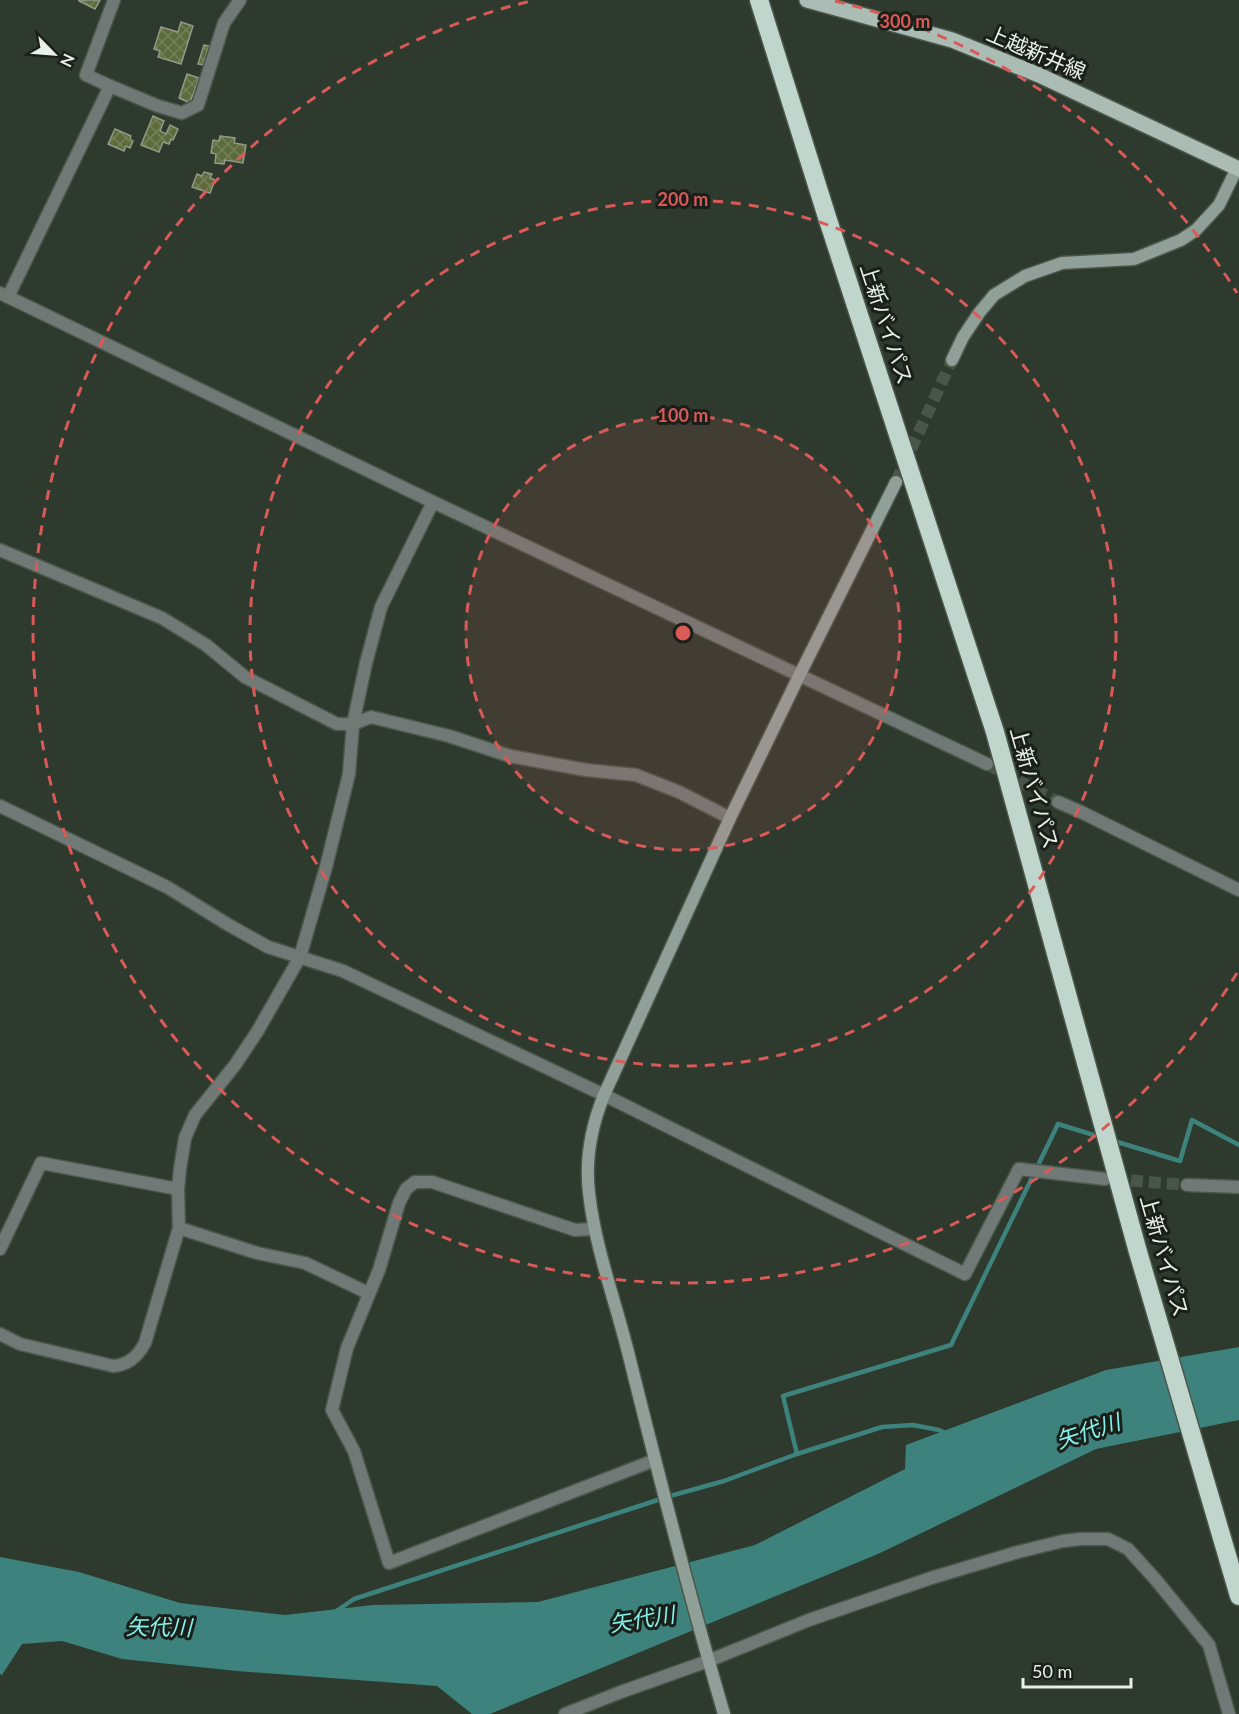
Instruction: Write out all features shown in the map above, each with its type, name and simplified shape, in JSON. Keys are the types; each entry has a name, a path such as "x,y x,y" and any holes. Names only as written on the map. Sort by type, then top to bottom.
{"highway":[{"name":"上新バイパス","path":"759,0 827,217 995,732 1138,1252 1239,1596"}],"main road":[{"name":"上越新井線","path":"807,0 952,40 1039,75 1238,167"}],"street":[{"path":"114,0 86,75 158,106 182,113 198,105 224,23 240,0"},
{"path":"110,86 4,295 433,502 987,764"},
{"path":"952,360 963,337 994,295 1025,276 1062,263 1134,259 1181,240 1196,230 1219,205 1238,167"},
{"path":"724,1714 656,1466 620,1317 594,1229 588,1192 590,1136 604,1095 730,818 896,482"},
{"path":"0,1334 20,1344 113,1366 132,1360 145,1343 179,1228 178,1189 185,1138 195,1115 235,1065 257,1032 300,957 326,867 349,774 353,724 381,607 433,502"},
{"path":"0,550 162,618 206,645 245,677 337,724 353,724 371,717 449,736 510,756 586,770 636,775 679,792 730,818"},
{"path":"1058,802 1239,890"},
{"path":"0,806 167,887 268,947 344,971 604,1095 965,1274 1019,1169 1106,1179"},
{"path":"0,1249 41,1163 178,1189"},
{"path":"594,1229 575,1230 432,1182 416,1182 406,1189 399,1203 379,1270 347,1348 332,1410 354,1450 389,1563 656,1466"},
{"path":"1187,1185 1239,1187"},
{"path":"179,1228 257,1253 305,1263 368,1293"},
{"path":"566,1714 708,1656 931,1578 1018,1552 1081,1539 1108,1539 1128,1549 1156,1580 1209,1644 1229,1714"}],"water":[{"name":"矢代川","path":"1239,1347 1239,1420 1096,1449 878,1554 490,1714 472,1714 437,1686 237,1671 122,1659 62,1641 22,1644 2,1675 0,1674 0,1557 79,1572 180,1603 285,1615 373,1605 538,1602 755,1545 905,1469 906,1445 1106,1370"}],"building":[{"path":"79,0 100,0 95,9"},
{"path":"181,22 193,26 181,64 158,57 160,51 154,49 161,27 178,32"},
{"path":"204,45 209,46 203,65 198,64"},
{"path":"187,74 199,78 190,103 179,98"},
{"path":"153,116 164,121 160,131 166,134 170,125 178,129 169,144 163,142 159,152 141,145"},
{"path":"115,129 131,136 130,139 133,141 130,148 126,146 124,151 108,144"},
{"path":"220,136 235,138 234,143 246,145 243,163 225,160 224,164 215,163 216,154 211,153 213,140 219,141"},
{"path":"204,172 212,174 210,178 215,180 210,193 192,187 197,174 202,176"}],"waterway":[{"path":"1114,1141 1180,1161 1192,1120 1239,1145"},
{"path":"797,1454 783,1396 951,1345 1058,1124 1100,1137"},
{"path":"335,1612 354,1599 670,1496 724,1481 797,1454 882,1427 913,1425 945,1433"}],"tunnel":[{"path":"896,482 952,360"},
{"path":"987,764 1058,802"},
{"path":"1113,1179 1187,1185"}]}
